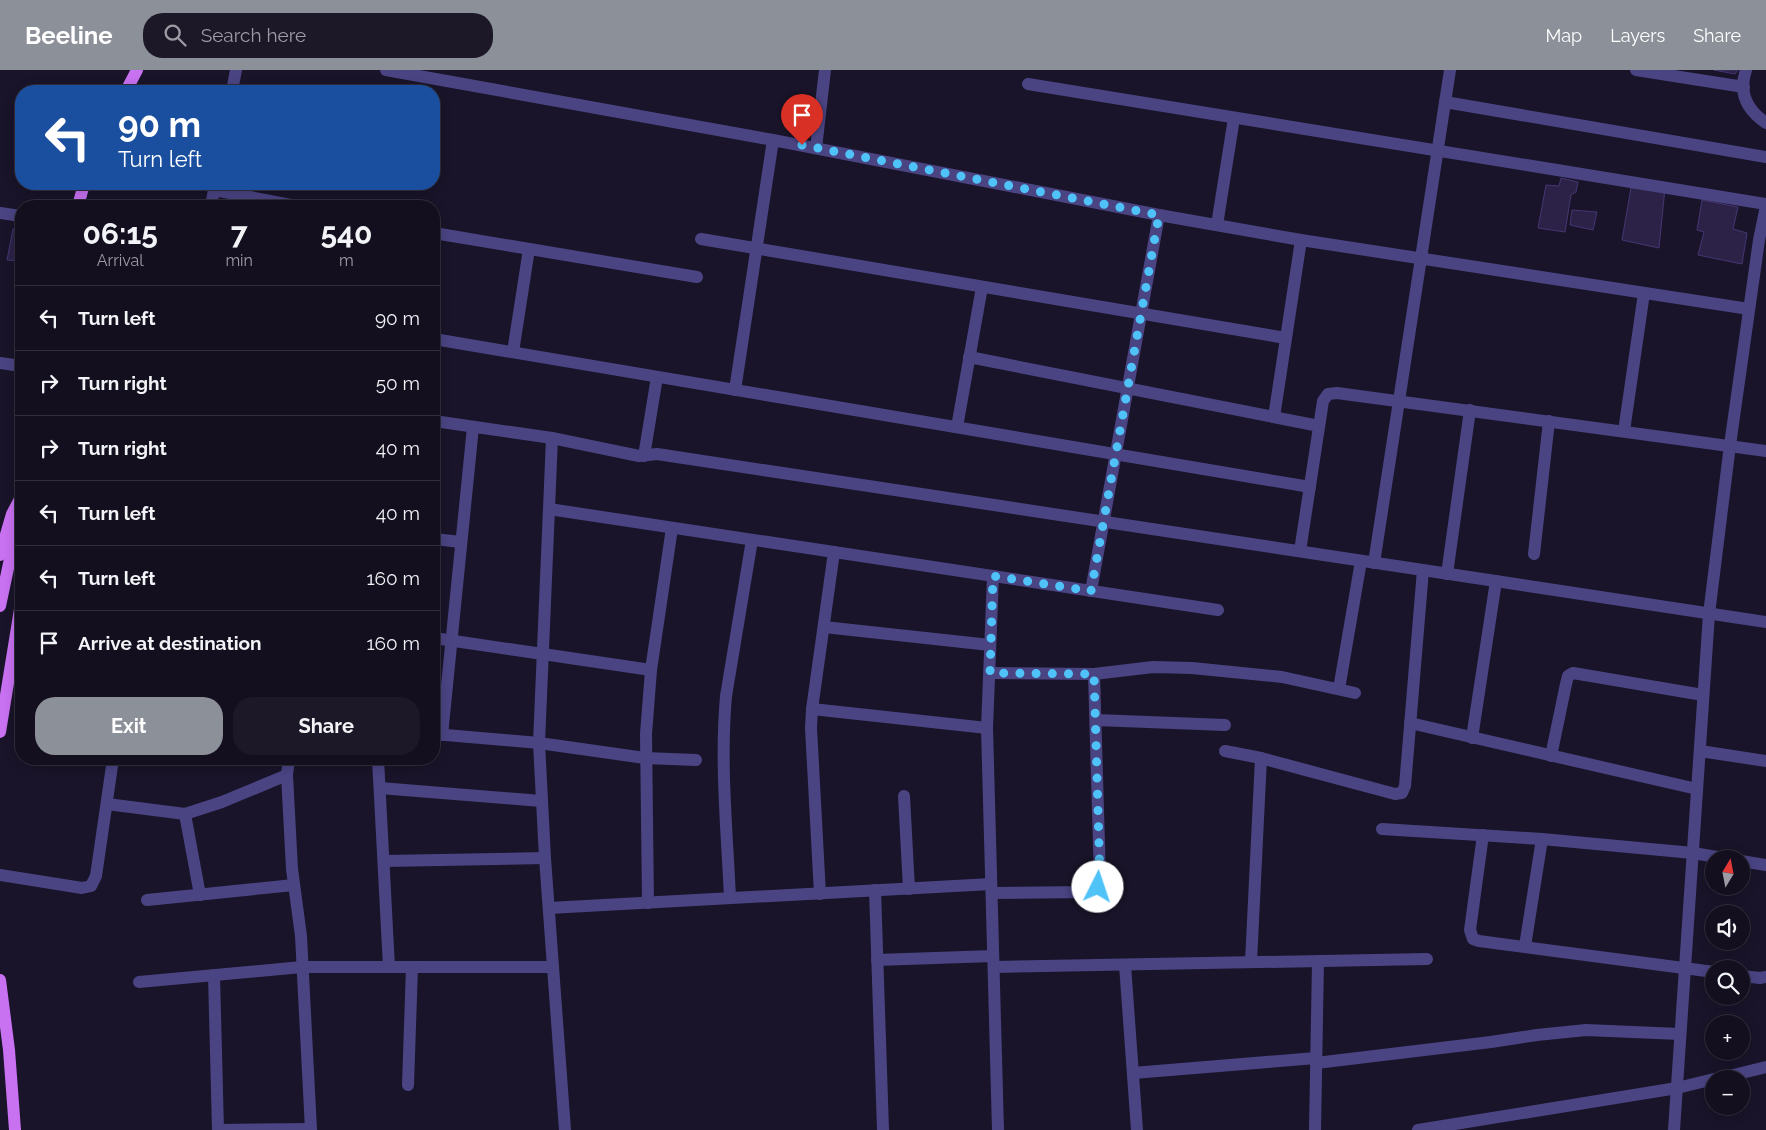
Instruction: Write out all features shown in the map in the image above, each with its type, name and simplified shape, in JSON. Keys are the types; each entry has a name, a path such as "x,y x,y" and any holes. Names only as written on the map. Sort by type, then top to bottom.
{"main road":[{"path":"129,85 137,70"},
{"path":"0,555 2,536 15,508"},
{"path":"0,606 15,535"},
{"path":"0,732 15,640"},
{"path":"0,980 9,1050 15,1130"}],"street":[{"path":"233,85 236,70"},
{"path":"386,70 816,148 1217,226 1421,260 1749,309"},
{"path":"816,148 825,70"},
{"path":"1339,690 1368,562 1399,401 1450,70"},
{"path":"1636,70 1744,88"},
{"path":"1746,70 1743,81 1744,96 1750,109 1766,123"},
{"path":"1028,84 1766,205 1763,240 1749,309 1730,445 1709,614 1674,1130"},
{"path":"1445,102 1766,157"},
{"path":"1217,226 1234,118"},
{"path":"734,390 773,140"},
{"path":"227,190 270,200"},
{"path":"0,213 15,215"},
{"path":"1091,591 1159,215"},
{"path":"440,234 697,277"},
{"path":"701,239 1286,338"},
{"path":"1274,418 1301,240"},
{"path":"513,352 529,249"},
{"path":"957,427 982,286"},
{"path":"1624,431 1644,293"},
{"path":"440,340 1310,487"},
{"path":"969,358 1319,426"},
{"path":"0,363 15,365"},
{"path":"644,456 657,376"},
{"path":"1300,551 1323,401 1328,394 1337,393 1470,410 1766,451"},
{"path":"1447,574 1470,410"},
{"path":"1534,554 1550,421"},
{"path":"440,422 552,438 644,456 667,455 1766,622"},
{"path":"440,720 451,641 473,427"},
{"path":"552,438 539,743 541,801 565,1130"},
{"path":"549,510 1218,610"},
{"path":"648,903 646,734 651,670 672,528"},
{"path":"440,540 461,542"},
{"path":"730,898 723,746 724,720 726,696 752,540"},
{"path":"820,894 811,728 834,552"},
{"path":"1225,751 1261,758 1395,794 1402,792 1405,786 1423,570"},
{"path":"993,576 988,728 998,1130"},
{"path":"1472,738 1496,581"},
{"path":"824,627 990,645"},
{"path":"440,639 651,670"},
{"path":"990,673 1094,674 1153,667 1192,668 1282,677 1355,693"},
{"path":"1551,756 1568,676 1573,673 1703,695"},
{"path":"549,908 875,890 992,888 1092,892 1098,887 1100,879 1094,674"},
{"path":"812,709 988,728"},
{"path":"1096,720 1225,725"},
{"path":"1410,723 1697,789"},
{"path":"440,734 539,743 645,758 696,760"},
{"path":"1700,751 1766,761"},
{"path":"1251,962 1261,758"},
{"path":"0,875 82,888 91,886 96,876 112,765"},
{"path":"214,975 218,1130 311,1129 301,936 294,885 287,775 288,765"},
{"path":"378,765 389,967"},
{"path":"107,804 185,814 222,802 287,775"},
{"path":"380,788 541,801"},
{"path":"904,796 909,889"},
{"path":"185,814 200,895"},
{"path":"1382,828 1542,839 1705,855"},
{"path":"1483,836 1470,930 1473,939 1705,971"},
{"path":"1525,946 1542,839"},
{"path":"384,861 545,858"},
{"path":"1750,862 1766,865"},
{"path":"147,900 294,885"},
{"path":"875,890 883,1130"},
{"path":"877,960 1125,964 1427,959"},
{"path":"1315,1130 1318,961"},
{"path":"1125,964 1137,1130"},
{"path":"139,982 302,967 553,967"},
{"path":"408,1085 412,967"},
{"path":"1750,977 1766,977"},
{"path":"1133,1073 1316,1061 1586,1030 1680,1034"},
{"path":"1750,1071 1766,1067"},
{"path":"1418,1130 1677,1088 1705,1081"}],"building":[{"path":"1714,70 1738,70 1735,74"},
{"path":"1561,178 1578,182 1576,192 1571,195 1565,232 1538,228 1546,185 1559,186"},
{"path":"1631,188 1665,188 1659,248 1622,240"},
{"path":"1702,200 1738,207 1733,229 1747,233 1742,264 1698,255 1704,232 1697,230"},
{"path":"1572,210 1597,212 1593,230 1570,225"},
{"path":"13,229 15,229 15,261 7,260"}],"route":[{"path":"802,145 1159,215 1091,591 993,576 990,673 1094,674 1100,879 1098,887"}]}
